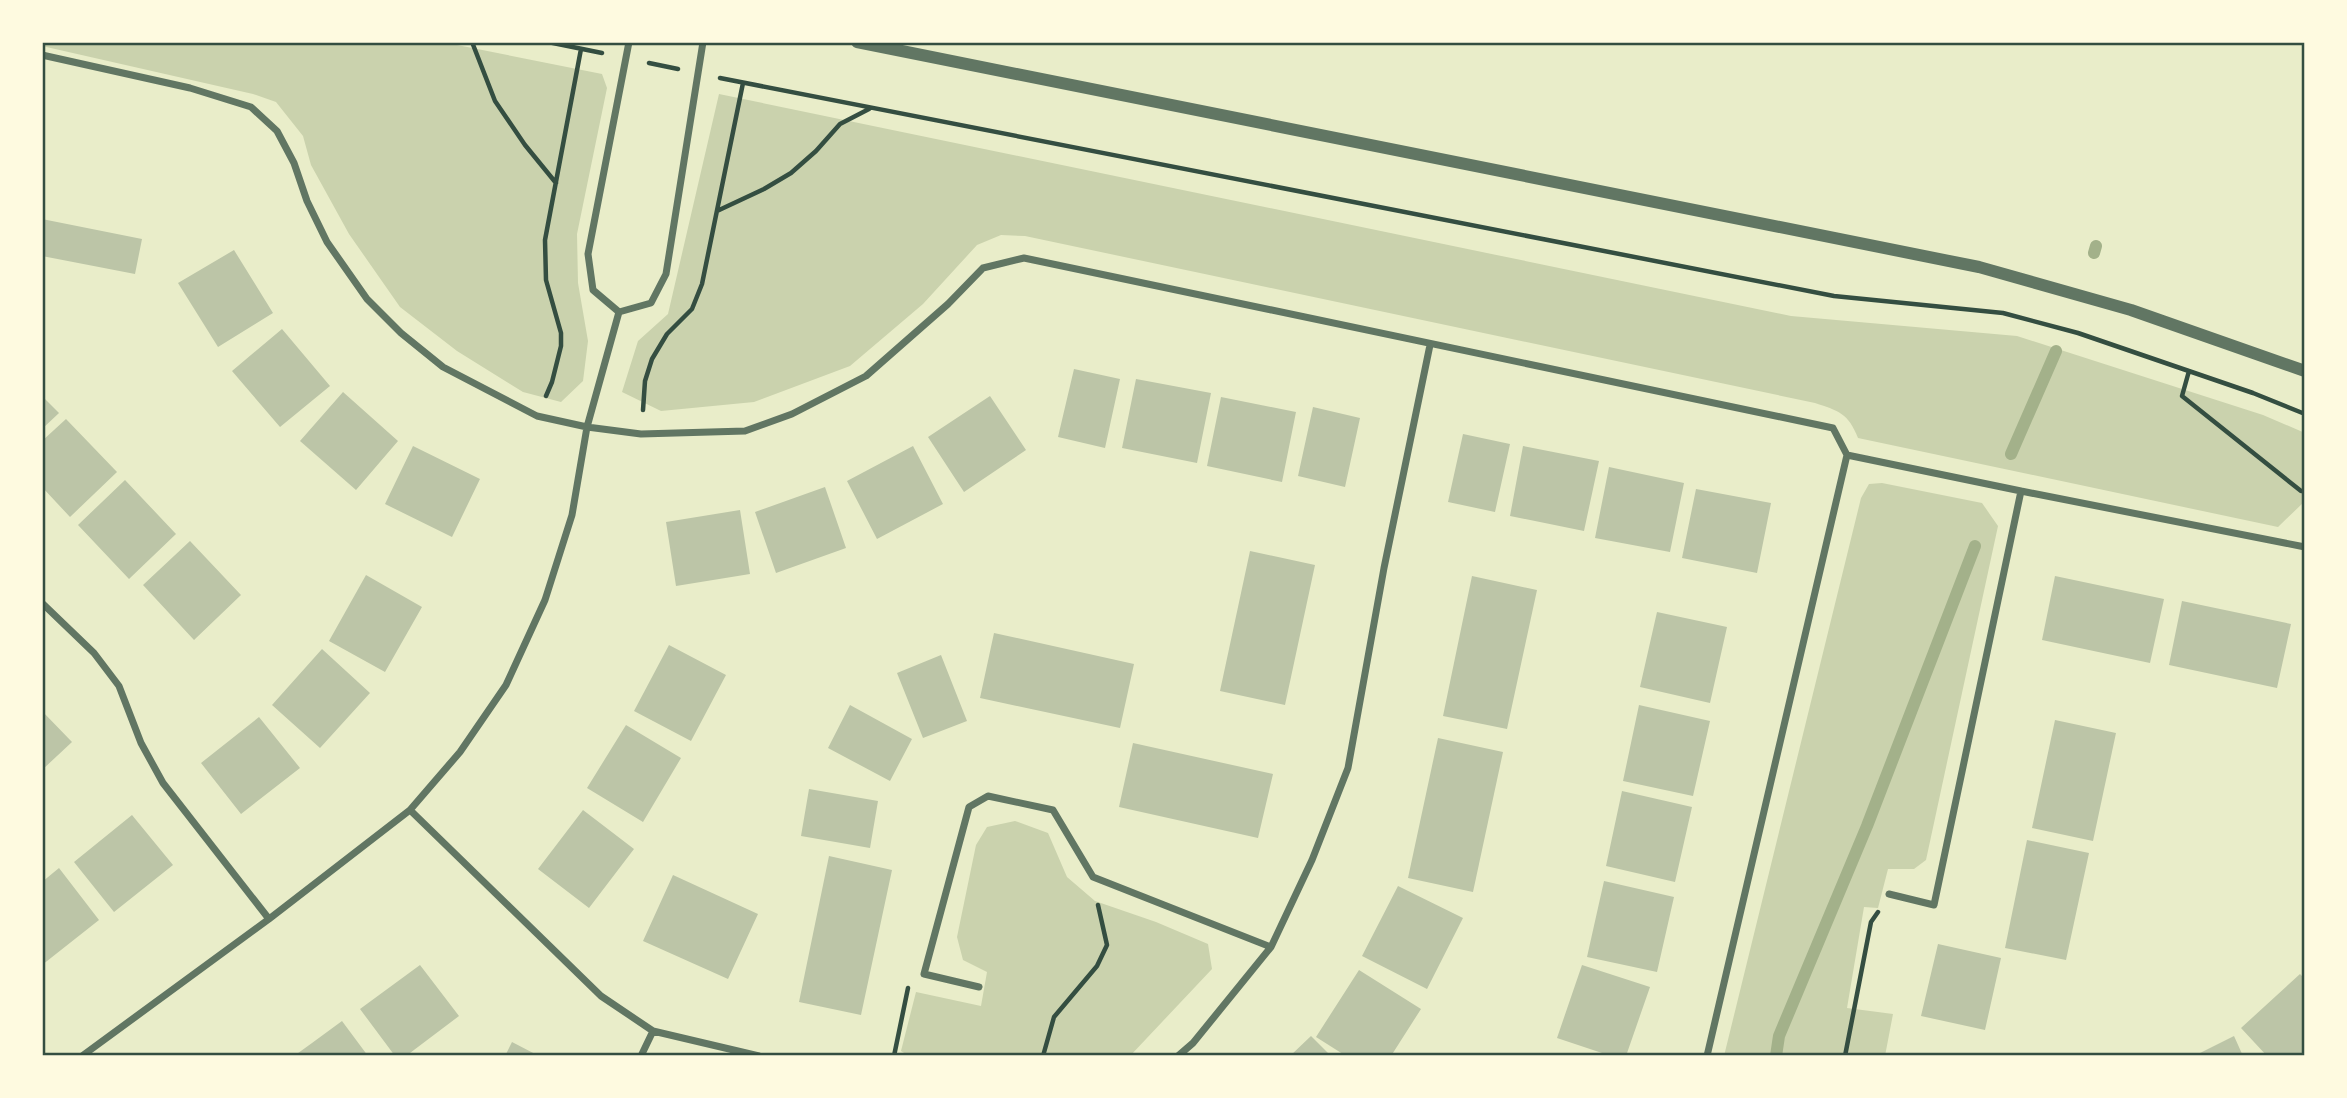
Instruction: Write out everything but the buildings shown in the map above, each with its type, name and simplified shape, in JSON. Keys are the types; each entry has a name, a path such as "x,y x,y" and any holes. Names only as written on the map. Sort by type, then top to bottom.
{"street":[{"path":"619,312 593,290 587,254 629,42"},
{"path":"619,312 651,303 666,274 703,42"},
{"path":"857,42 1979,267 2132,310 2305,371"},
{"path":"42,55 190,88 251,107 277,131 294,163 307,201 327,242 368,299 401,333 443,367 537,416 587,427 641,434 745,431 792,414 866,376 948,304 982,268 1024,258 1833,428 1847,456 1707,1056"},
{"path":"82,1056 269,919 410,810 460,752 506,685 545,600 572,515 587,427 619,312"},
{"path":"1178,1056 1193,1042 1271,947 1312,860 1348,768 1384,568 1430,345"},
{"path":"1847,456 2305,547"},
{"path":"1889,894 1934,905 2021,491"},
{"path":"42,603 93,653 119,687 141,743 163,783 269,919"},
{"path":"979,987 924,974 969,807 988,796 1052,810 1093,877 1271,947"},
{"path":"410,810 601,996 653,1031 759,1056"},
{"path":"641,1056 653,1031"}],"path":[{"path":"472,42 495,101 525,145 556,183"},
{"path":"548,42 743,83 1834,296 2003,313 2078,333 2253,393 2305,414"},
{"path":"537,416 552,382 561,346 561,333 546,280 544,259 581,48"},
{"path":"641,434 645,381 652,359 667,334 692,309 702,284 743,83"},
{"path":"717,211 791,173 816,151 840,124 870,108"},
{"path":"2189,371 2182,396 2301,491 2305,491"},
{"path":"1042,1055 1054,1017 1097,966 1107,946 1093,877"},
{"path":"1845,1056 1871,922 1889,894"},
{"path":"894,1056 909,986 924,974"}],"green space":[{"path":"42,42 442,42 602,74 607,88 577,234 578,283 588,341 583,381 561,402 523,392 457,351 400,307 349,234 311,165 303,136 276,102 253,94 42,46"},
{"path":"719,94 1791,316 2017,336 2263,415 2305,433 2305,501 2278,527 1858,438 1842,414 1815,403 1025,236 1001,235 977,245 923,304 850,366 754,402 661,411 622,392 638,341 668,314"},
{"path":"1882,483 1982,503 1998,526 1926,860 1914,869 1888,869 1878,908 1864,907 1847,1008 1893,1014 1885,1056 1724,1056 1861,498 1869,484"},
{"path":"1015,821 1048,833 1067,877 1095,901 1208,944 1212,969 1130,1056 909,1056 901,1051 916,992 981,1006 987,972 963,960 957,937 976,845 987,827"}],"waterway":[{"path":"2094,253 2096,246"},
{"path":"2011,454 2056,351"},
{"path":"1776,1056 1779,1036 1867,826 1975,546"}]}
